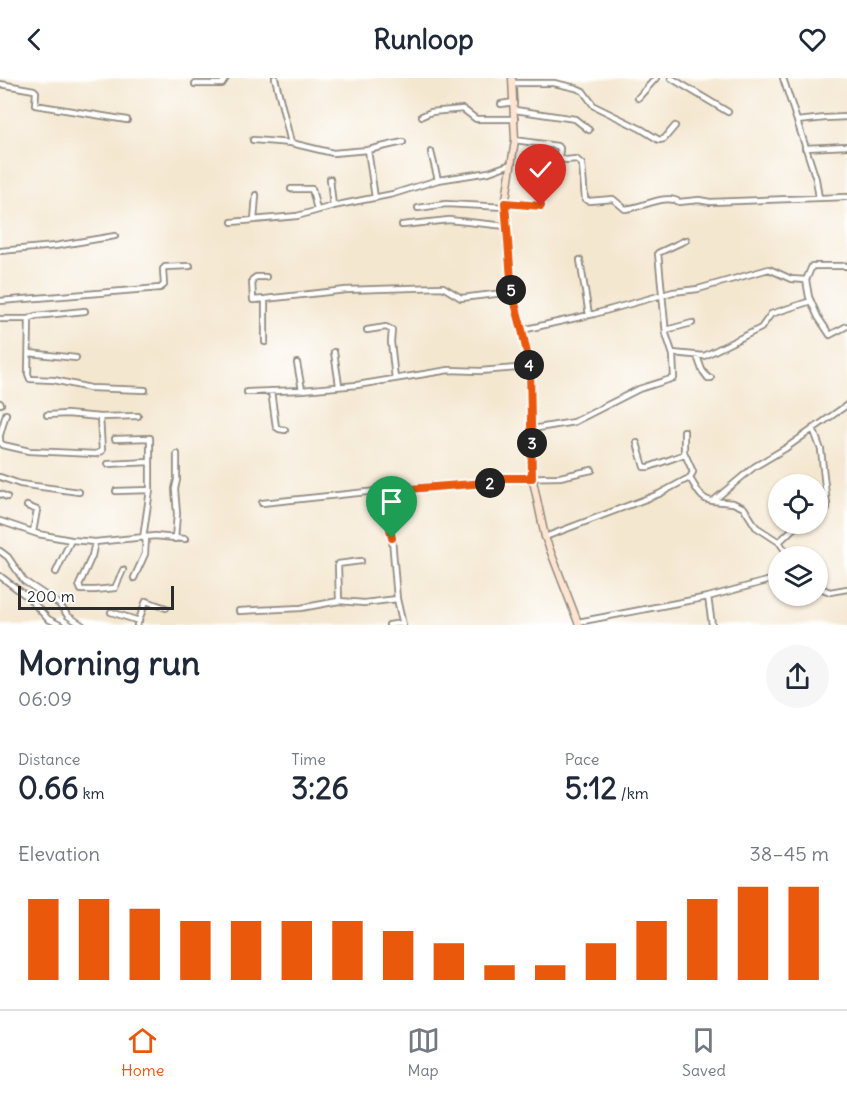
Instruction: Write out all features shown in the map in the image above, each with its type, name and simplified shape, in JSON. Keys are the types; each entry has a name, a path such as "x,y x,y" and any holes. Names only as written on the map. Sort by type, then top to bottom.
{"street":[{"path":"195,84 222,84 226,78"},
{"path":"275,78 291,143"},
{"path":"638,98 656,78"},
{"path":"671,78 728,112"},
{"path":"783,78 816,179 819,198"},
{"path":"675,126 663,139 659,140 594,106 583,92 576,88 554,83 513,81 514,141 505,205 506,226 512,292 530,367 532,478 545,537 579,623 708,597 768,581"},
{"path":"0,84 34,90 36,92 35,105 127,120"},
{"path":"501,104 575,119 589,130"},
{"path":"422,116 431,112 460,108 465,109 476,119 515,119"},
{"path":"797,121 847,117"},
{"path":"253,140 291,143 336,154 403,142"},
{"path":"514,141 557,146 560,148 560,158 576,159 582,164 585,199 589,201 613,199 625,209 673,198 679,202 710,202 847,197"},
{"path":"805,148 847,146"},
{"path":"368,150 375,198"},
{"path":"431,152 438,180"},
{"path":"232,222 297,216 375,198 438,180 489,172 511,164"},
{"path":"330,179 333,206"},
{"path":"291,189 312,189 317,210"},
{"path":"254,220 256,195"},
{"path":"418,208 447,204 541,206"},
{"path":"402,225 449,220 506,226"},
{"path":"0,242 1,251 55,246 115,236"},
{"path":"532,429 574,422 639,389 672,379 675,376 673,353 666,330 658,253 686,240"},
{"path":"580,261 589,315"},
{"path":"0,301 160,288 164,285 163,269 165,267 190,266"},
{"path":"847,266 812,266 806,280 811,301 830,335 847,326"},
{"path":"522,330 589,315 663,294 698,289 769,269 774,269 791,279 806,280"},
{"path":"266,277 256,277 252,280 253,300 346,290 432,287 443,287 461,298 512,292"},
{"path":"265,299 265,342"},
{"path":"673,353 704,356 760,328 771,314 811,301"},
{"path":"0,319 28,319 35,316 85,311"},
{"path":"28,319 28,376 30,379 54,380 90,388 145,390"},
{"path":"666,330 692,323"},
{"path":"367,330 386,327 392,330 395,379"},
{"path":"333,352 339,386"},
{"path":"29,353 76,358"},
{"path":"697,356 702,370 708,378 711,378"},
{"path":"297,363 302,390"},
{"path":"247,392 339,386 449,370 480,371 530,367"},
{"path":"271,391 276,427 285,430"},
{"path":"713,501 754,467 786,448 847,405"},
{"path":"6,414 0,436 0,442 3,445 29,451 99,454 102,451 100,417"},
{"path":"47,415 138,416"},
{"path":"813,428 821,450 824,474"},
{"path":"545,537 659,494 689,479 693,472 685,454 684,431"},
{"path":"115,439 150,438 150,490 145,554 134,578"},
{"path":"637,443 644,466 649,467 685,454"},
{"path":"175,539 177,454"},
{"path":"108,464 150,462"},
{"path":"262,503 486,483 501,478 569,476 592,470"},
{"path":"0,477 20,484 79,492"},
{"path":"689,479 706,500 733,503 744,508 756,527 782,546"},
{"path":"116,491 150,490"},
{"path":"382,491 392,538 397,599 403,624 389,625"},
{"path":"0,494 7,497"},
{"path":"27,506 37,510 33,532"},
{"path":"0,521 33,532 71,540 95,542 145,537 185,539"},
{"path":"779,542 787,534"},
{"path":"56,572 71,540"},
{"path":"95,542 79,585 81,590 115,588 123,570"},
{"path":"0,551 8,556 24,581 59,604 68,616 82,625"},
{"path":"339,601 338,564 361,561"},
{"path":"0,576 29,598 48,619 60,625"},
{"path":"828,591 846,589 847,598"},
{"path":"708,597 712,625"},
{"path":"239,611 301,608 339,601 364,603 397,599"},
{"path":"111,612 138,623 146,601 166,608"}],"route":[{"path":"392,538 382,491 486,483 501,478 532,478 530,367 509,275 505,203 541,206"}]}
